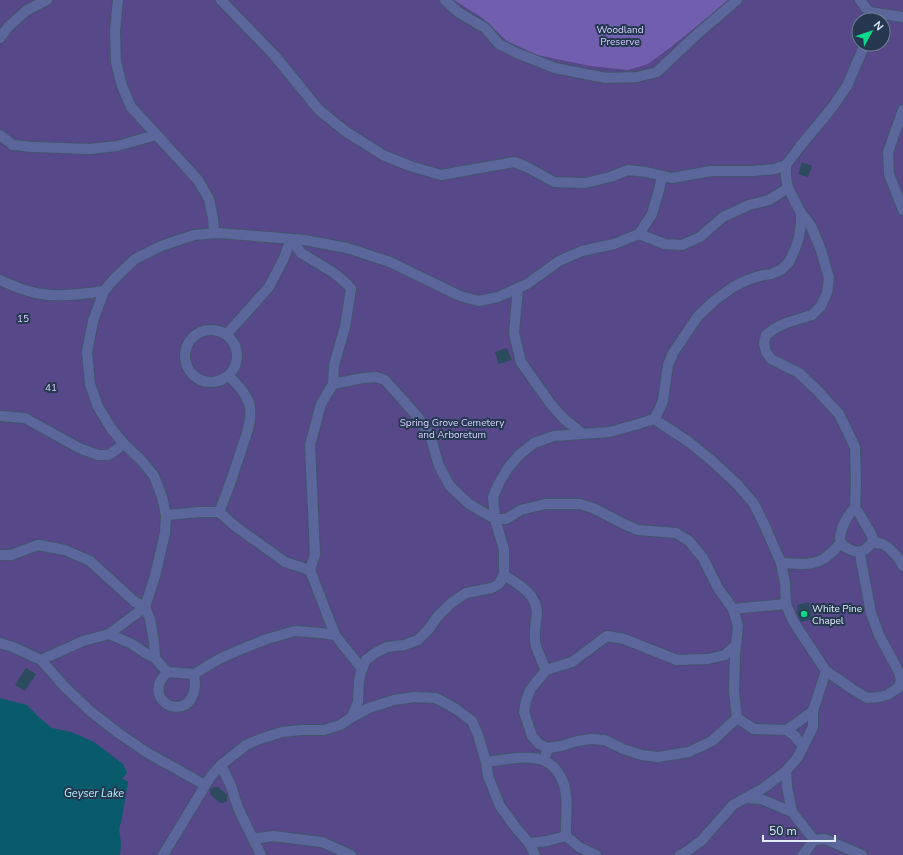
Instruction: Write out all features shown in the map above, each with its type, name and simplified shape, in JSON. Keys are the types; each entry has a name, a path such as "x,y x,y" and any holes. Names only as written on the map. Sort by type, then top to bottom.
{"street":[{"path":"0,38 8,26 27,10 47,0"},
{"path":"118,0 116,62 122,86 132,107 198,180 208,199 213,218 214,233"},
{"path":"221,0 275,56 319,110 345,131 382,155 410,166 441,175 514,162 529,168 554,182 585,183 610,177 628,170 672,178 711,171 775,169 786,165 831,109 847,86 862,52"},
{"path":"445,0 458,12 485,28 499,44 519,54 554,68 606,78 637,78 656,72 694,37 738,0"},
{"path":"860,0 868,12"},
{"path":"891,17 903,17"},
{"path":"903,110 888,152 889,174 903,210"},
{"path":"0,134 13,145 90,149 117,146 156,135"},
{"path":"786,165 788,188 801,213 811,226 821,250 829,278 828,293 821,306 812,315 774,329 766,335 764,343 766,352 771,359 799,373 839,414 856,447 855,508 859,512 873,539 866,549 860,552 846,548 841,543 840,538 841,531 851,511 855,508"},
{"path":"41,660 83,641 109,634 145,607 155,576 164,533 166,515 162,497 154,476 111,428 98,407 90,384 88,352 93,321 104,291 135,259 161,246 194,236 219,232 304,240 347,248 390,262 460,296 479,301 498,297 527,284 559,261 582,252 614,244 640,234 652,214 662,176"},
{"path":"640,234 665,244 682,245 700,237 723,217 749,205 769,200 788,188"},
{"path":"352,717 358,702 359,680 366,660 375,653 387,647 404,645 418,640 451,603 466,593 492,588 499,584 504,575 504,550 495,519 493,497 508,468 519,455 534,443 554,436 609,432 654,419 663,400 668,365 673,353 689,328 698,316 714,301 733,287 759,276 771,274 781,270 789,262 799,237 801,213"},
{"path":"227,334 269,287 284,258 291,239"},
{"path":"291,239 301,253 334,273 352,289 345,327 334,365 333,384 321,404 310,445 315,554 310,570 326,608 335,635 362,668"},
{"path":"0,280 16,287 41,294 67,295 104,291"},
{"path":"518,288 514,333 521,362 550,403 564,419 583,434"},
{"path":"218,330 227,334 233,340 237,348 238,356 237,364 230,376 220,382 211,383 203,382 189,371 185,354 187,345 193,337 200,332 218,330"},
{"path":"219,512 228,490 248,428 250,411 249,403 245,394 230,376"},
{"path":"333,384 369,377 376,377 385,380 418,417 431,438 439,466 450,486 469,504 495,519 506,519 521,510 545,504 580,504 594,508 626,526 638,530 676,533 689,541 703,558 718,588 733,609 738,626 734,692 737,718"},
{"path":"0,416 25,418 79,448 98,455 109,455 124,444"},
{"path":"654,419 689,442 711,460 754,504 781,563 785,583 786,604 793,621 826,671 867,698 879,697 899,687 901,680 899,672 879,635 871,613 860,552"},
{"path":"166,515 219,512 235,526 285,562 310,570"},
{"path":"872,542 883,544 892,551 903,566"},
{"path":"781,563 812,564 820,561 830,554 841,543"},
{"path":"0,556 11,555 38,545 65,550 90,561 135,602 145,607 150,619 155,658"},
{"path":"504,575 527,591 534,601 537,611 535,633 536,643 546,670"},
{"path":"733,609 786,604"},
{"path":"109,634 132,644 155,658 167,672 194,674 209,664 232,653 267,639 295,631 321,632 335,635"},
{"path":"736,645 725,655 708,659 677,660 624,639 607,636 572,662 546,670 530,690 524,712 532,736 539,744 548,748 591,739 605,740 623,749 658,757 689,752 712,741 737,718"},
{"path":"0,643 14,647 41,660 69,691 90,711 117,732 146,752 205,785"},
{"path":"680,855 701,841 733,805 765,787 786,772 798,757 813,727 812,711 826,671"},
{"path":"167,672 158,687 159,696 169,706 176,708 189,702 193,696 195,688 194,674"},
{"path":"163,855 205,785 221,765 246,745 282,732 324,730 340,725 369,708 394,700 414,697 436,698 456,709 472,721 486,762 488,776 500,806 529,843 535,855"},
{"path":"786,730 812,711"},
{"path":"737,718 754,728 786,730 794,735 803,746"},
{"path":"544,760 548,748"},
{"path":"486,762 523,758 544,760 555,768 564,784 567,798 566,836 579,847 596,855"},
{"path":"221,765 231,786 238,808 261,855"},
{"path":"786,772 787,787 792,812 814,840"},
{"path":"746,798 761,799 792,812"},
{"path":"253,839 273,836 322,842 351,855"},
{"path":"529,843 547,841 566,836"},
{"path":"803,855 814,840 825,839 862,855"}],"green space":[{"name":"Spring Grove Cemetery and Arboretum","path":"0,0 903,0 903,855 0,855"},
{"name":"Woodland Preserve","path":"454,0 729,0 648,64 628,70 591,66 537,55 507,41 481,17"}],"water":[{"name":"Geyser Lake","path":"0,698 27,705 52,728 71,732 94,742 123,764 127,773 122,778 128,782 119,829 121,843 120,855 0,855"}],"building":[{"path":"802,162 812,166 808,177 798,174"},
{"path":"507,348 512,360 499,364 495,352"},
{"name":"White Pine Chapel","path":"809,602 813,619 801,622 796,611 798,610 797,605"},
{"path":"26,668 36,674 25,691 15,685"},
{"path":"214,787 218,787 227,795 227,801 220,803 211,795 210,790"}],"place":[{"name":"White Pine Chapel","path":"804,614"}],"park label":[{"name":"15","path":"23,318"},
{"name":"41","path":"51,387"}]}
